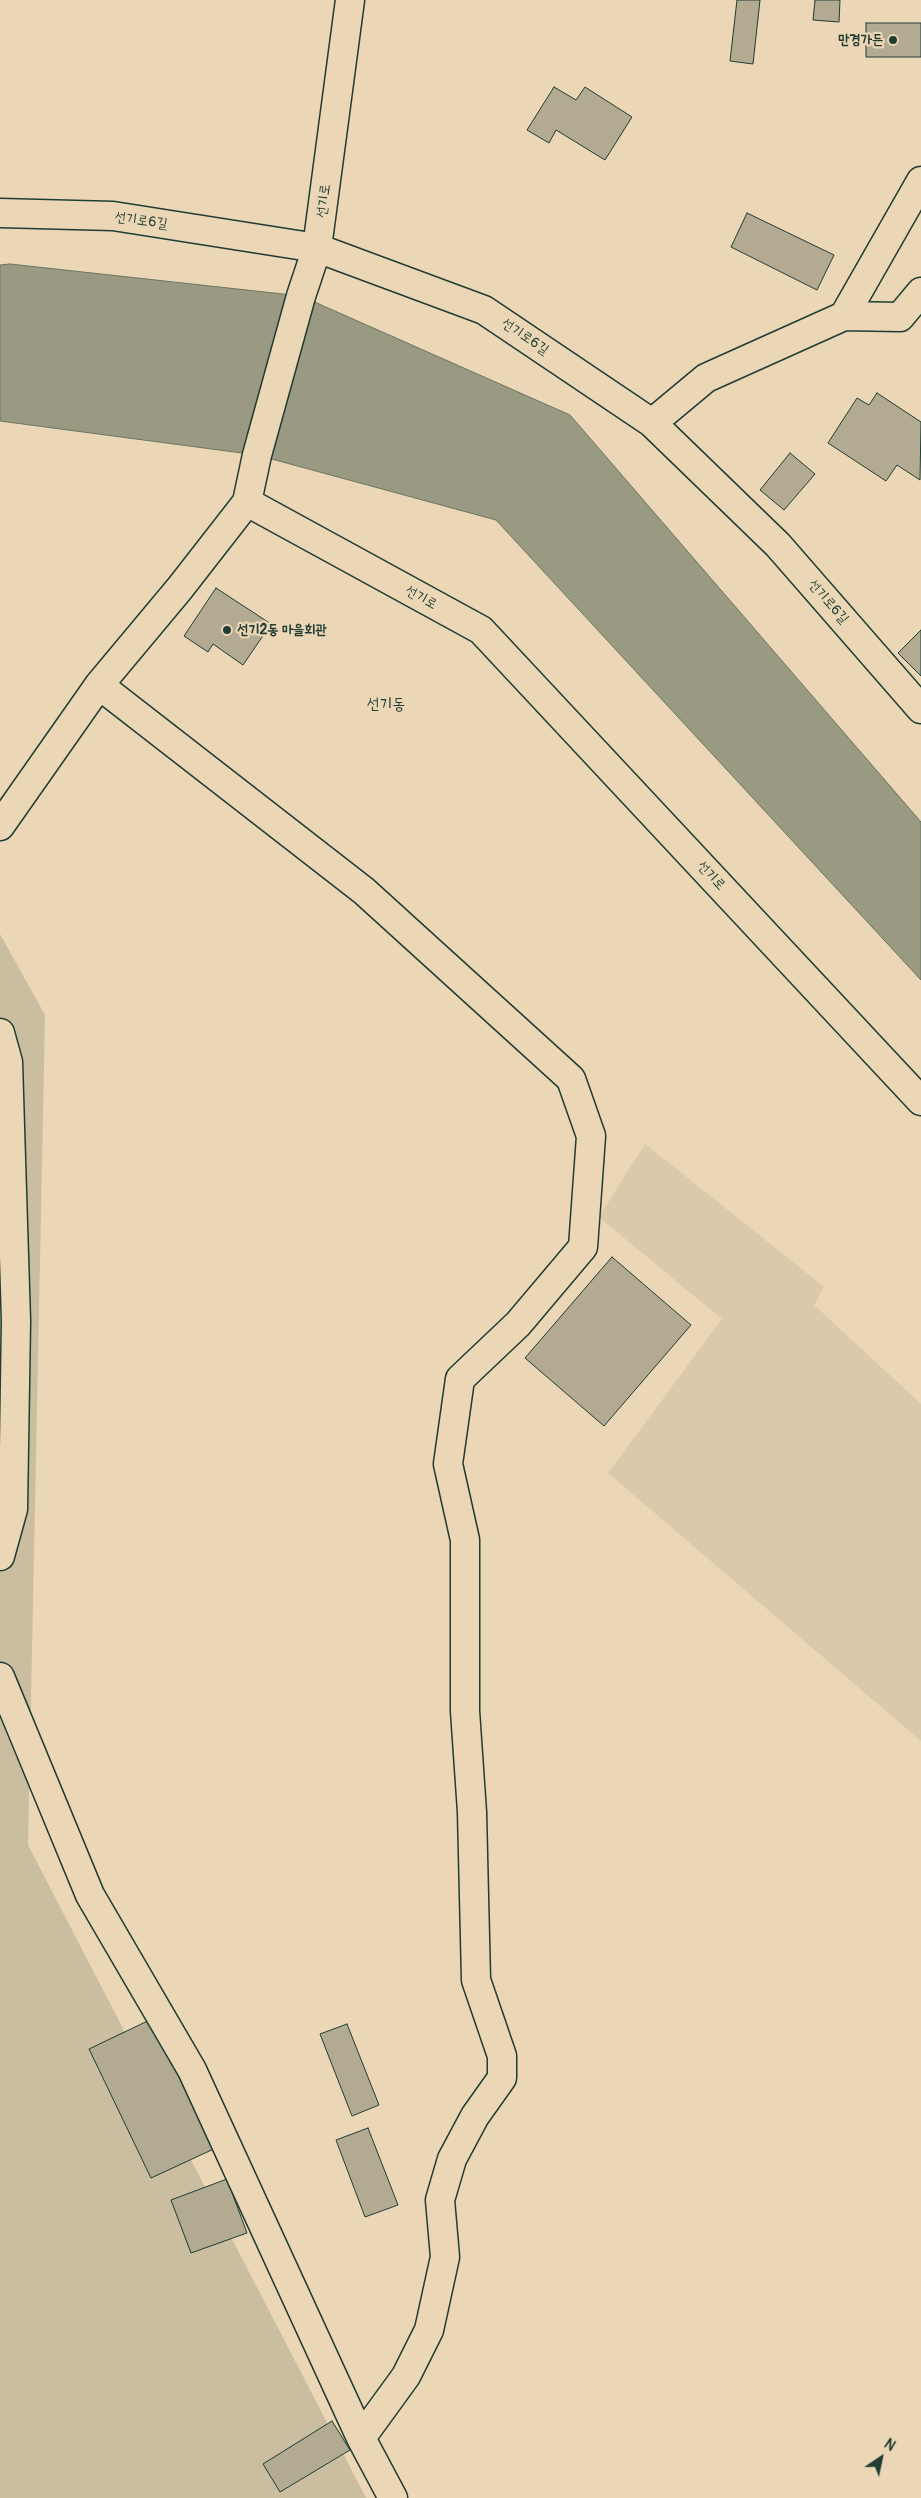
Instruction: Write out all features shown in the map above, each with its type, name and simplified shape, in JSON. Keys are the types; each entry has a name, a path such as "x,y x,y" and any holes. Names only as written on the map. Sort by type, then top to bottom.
{"street":[{"name":"선기로","path":"350,0 317,248 301,296 257,455 247,502 481,630 921,1101"},
{"path":"844,316 921,181"},
{"name":"선기로6길","path":"0,213 113,216 317,248 484,310 652,423 778,545 921,709"},
{"path":"652,423 706,378 844,316 900,317 921,292"},
{"path":"0,826 99,685 180,588 247,502"},
{"path":"99,685 364,891 571,1079 591,1136 583,1247 518,1324 460,1379 448,1464 465,1540 465,1711 472,1812 476,1980 502,2056 502,2078 475,2116 449,2168 440,2200 445,2257 429,2330 406,2376 362,2438"},
{"path":"0,1033 8,1062 16,1320 13,1509 0,1556"},
{"path":"0,1677 90,1895 192,2070 362,2438 393,2498"}],"shaded area":[{"path":"10,264 301,296 570,415 921,822 921,980 496,520 257,455 0,421 0,265"},
{"path":"0,934 45,1015 28,1845 366,2498 0,2498"},
{"path":"645,1144 824,1287 814,1305 921,1404 921,1741 608,1473 722,1319 599,1217"}],"building":[{"path":"737,0 760,0 753,64 730,61"},
{"path":"815,0 840,0 839,22 813,20"},
{"name":"만경가든","path":"866,23 921,23 921,57 866,57"},
{"path":"554,87 576,100 585,87 632,117 605,160 556,130 549,143 527,130"},
{"path":"747,213 834,255 817,290 731,247"},
{"path":"877,393 921,422 920,480 897,465 886,481 828,443 857,398 869,405"},
{"path":"790,453 815,474 784,510 760,490"},
{"name":"선기2동 마을회관","path":"216,588 271,624 243,665 213,644 208,652 184,636"},
{"path":"921,630 921,676 898,653"},
{"path":"612,1257 691,1325 604,1426 525,1358"},
{"path":"156,2017 218,2147 151,2178 89,2049"},
{"path":"347,2024 379,2105 352,2116 320,2034"},
{"path":"368,2128 398,2205 365,2217 336,2140"},
{"path":"227,2179 247,2233 191,2253 171,2200"},
{"path":"332,2421 350,2450 280,2492 263,2464"}],"place":[{"name":"만경가든","path":"893,40"},
{"name":"선기2동 마을회관","path":"227,630"}],"district":[{"name":"선기동","path":"386,705"}]}
